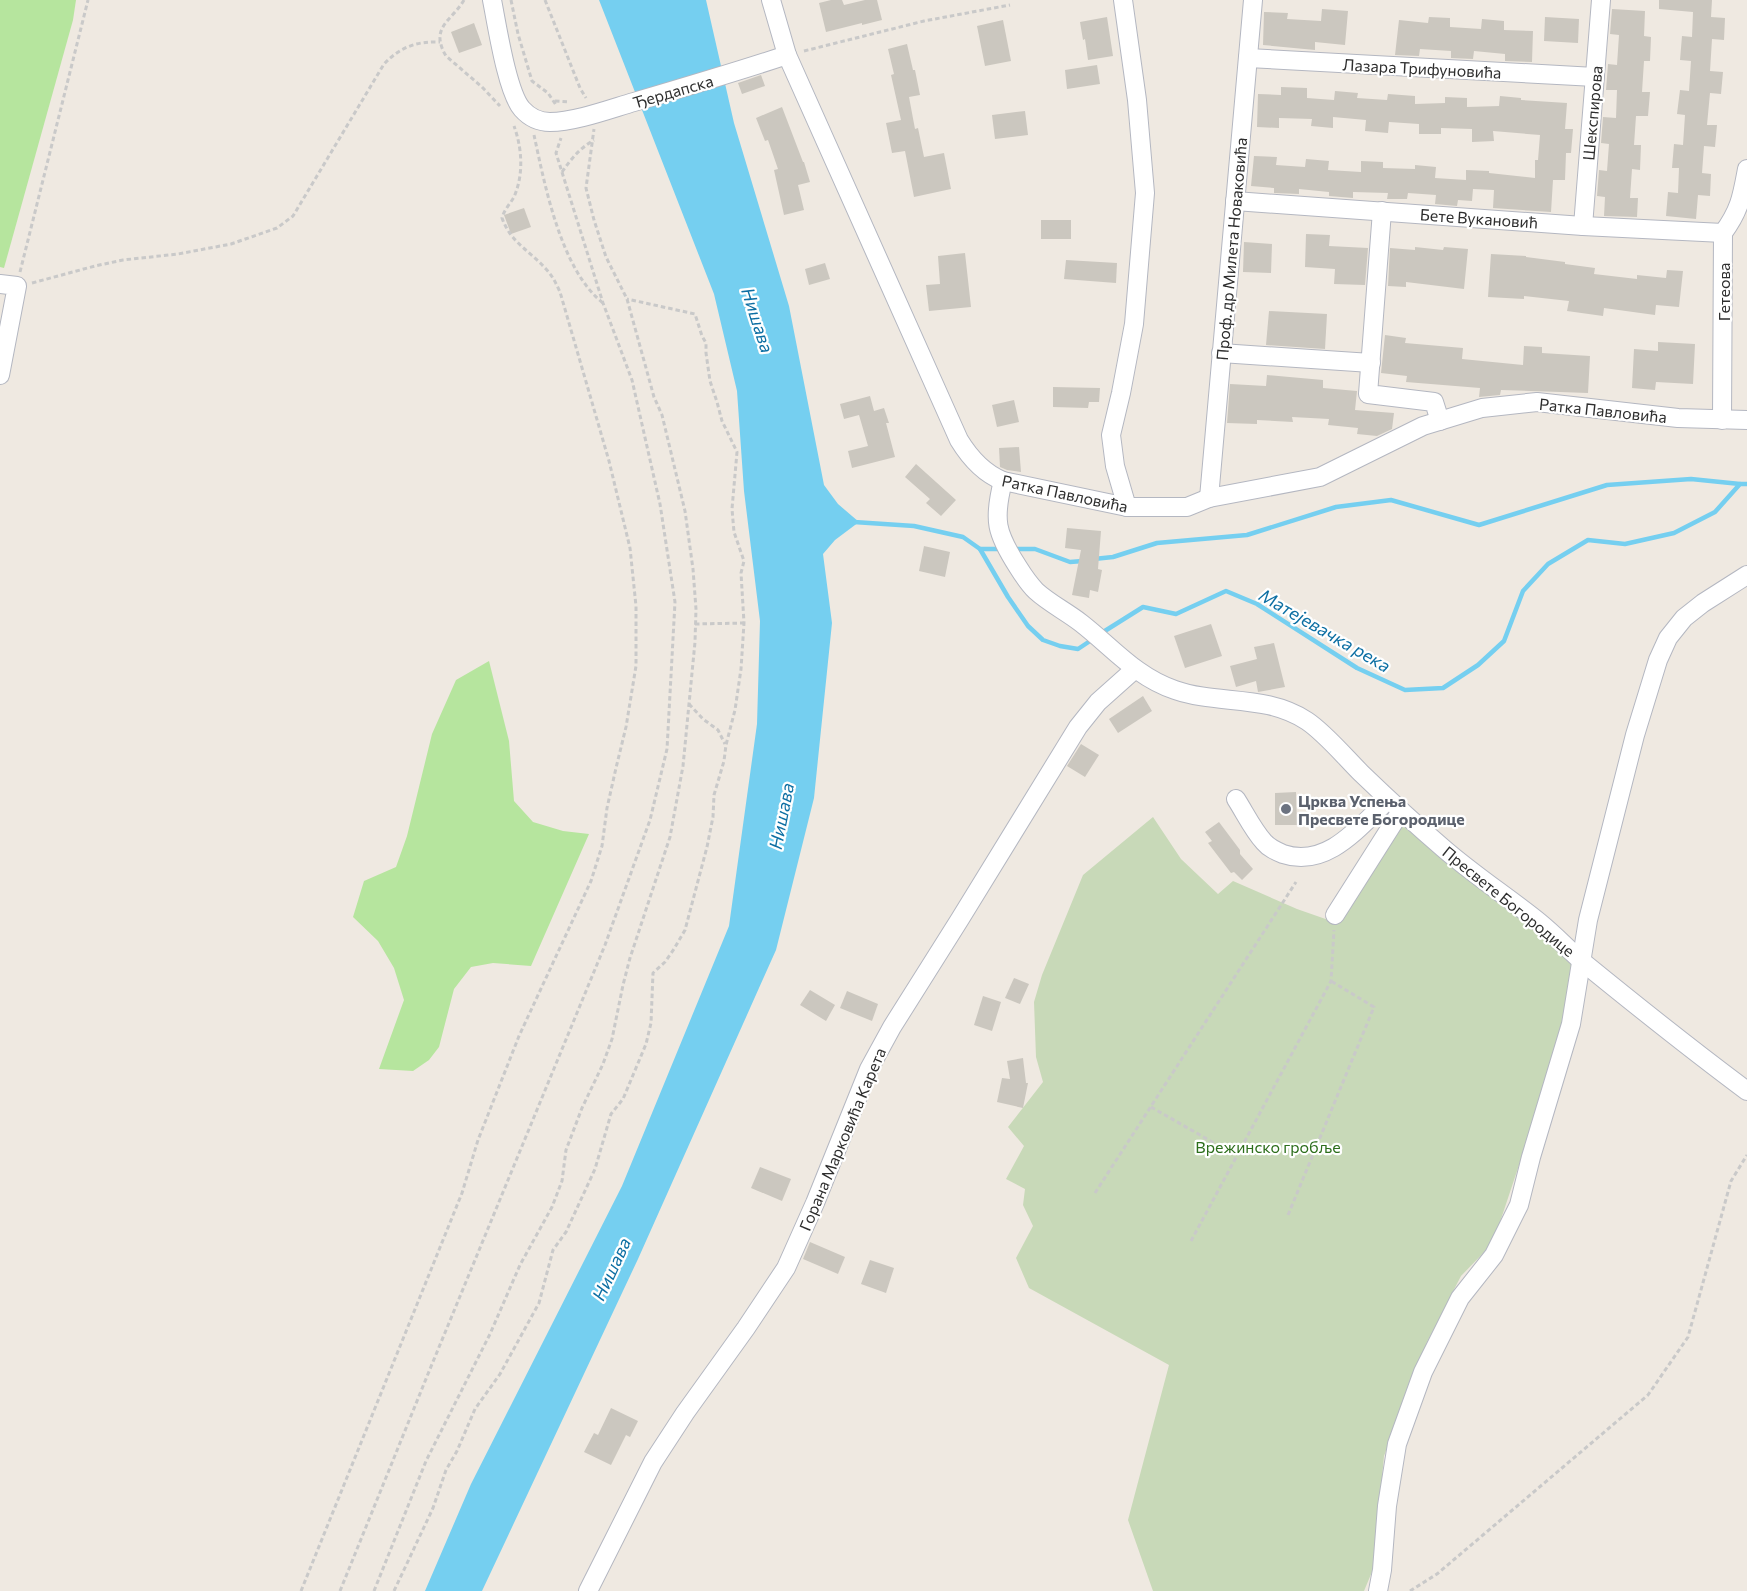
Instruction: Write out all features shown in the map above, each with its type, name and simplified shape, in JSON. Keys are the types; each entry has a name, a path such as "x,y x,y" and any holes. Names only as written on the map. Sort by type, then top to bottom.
{"street":[{"path":"492,0 512,88 517,102 530,116"},
{"name":"Ратка Павловића","path":"771,0 787,55 959,440 965,451 980,467 995,478 1030,488 1127,507 1187,507 1209,498 1320,477 1423,426 1482,408 1537,402 1678,418 1747,420"},
{"path":"1123,0 1137,100 1145,193 1134,324 1111,435 1115,466 1127,507"},
{"name":"Проф. др Милета Новаковића","path":"1209,498 1253,0"},
{"name":"Шекспирова","path":"1583,226 1601,0"},
{"name":"Ђердапска","path":"530,116 540,121 551,122 600,112 787,55"},
{"name":"Лазара Трифуновића","path":"1248,58 1595,77"},
{"path":"1723,233 1734,218 1742,199 1747,169"},
{"name":"Бете Вукановић","path":"1235,201 1583,226 1723,233"},
{"path":"1382,212 1368,394 1434,402 1440,421"},
{"name":"Гетеова","path":"1722,420 1723,233"},
{"path":"0,375 8,285"},
{"path":"1221,353 1371,363"},
{"name":"Пресвете Богородице","path":"1003,481 997,508 1001,537 1038,593 1096,635 1135,669 1175,690 1267,704 1308,721 1395,805 1460,863 1542,924 1582,961 1747,1091"},
{"path":"1378,1591 1387,1506 1397,1444 1423,1372 1460,1298 1494,1255 1519,1205 1571,1024 1588,920 1626,770 1650,683 1662,649 1684,618 1747,575"},
{"name":"Горана Марковића Карета","path":"588,1591 653,1462 786,1268 869,1069 892,1028 1078,727 1098,702 1135,669"},
{"path":"1236,799 1264,842 1275,851 1300,858 1313,857 1326,852 1395,805"},
{"path":"1335,915 1395,805"}],"path":[{"path":"88,0 8,285 43,281 123,260 205,250 277,228 293,216 390,57 417,43 441,42"},
{"path":"464,0 445,22 440,35 441,42 447,56 501,107"},
{"path":"340,1591 606,945 650,820 667,749 675,602 660,504 632,380 603,303 556,153 566,120 548,93 532,81 511,0"},
{"path":"374,1591 426,1461 490,1334 520,1265 552,1207 562,1181 566,1150 612,1039 630,958 670,837 683,766 696,624 693,569 685,511 662,415 654,397 627,299 606,257 586,188 588,167 600,112 580,88 545,0"},
{"path":"787,55 924,21 1010,5"},
{"path":"530,116 548,196 561,235 582,280 594,297 603,303"},
{"path":"301,1591 462,1193 497,1088 591,880 602,846 607,808 632,697 636,666 637,616 630,548 609,461 561,292 550,273 520,247 509,234 502,218 515,194 521,166 518,139 510,120"},
{"path":"562,172 570,160 585,145 594,140"},
{"path":"393,1591 433,1508 446,1470 475,1409 500,1374 539,1303 553,1250 566,1232 590,1179 599,1157 611,1114 623,1099 646,1044 651,1023 653,973 675,949 685,930 707,847 713,817 714,795 735,710 744,623 741,573 744,561 734,532 732,509 737,452 722,421 710,381 705,353 706,343 695,314 627,299"},
{"path":"696,624 744,623"},
{"path":"689,704 703,719 718,730 726,745"},
{"path":"1095,1193 1296,882"},
{"path":"1191,1241 1331,981 1335,915"},
{"path":"1288,1215 1374,1007 1331,981"},
{"path":"1151,1107 1236,1155"},
{"path":"1410,1591 1437,1574 1648,1395 1688,1337 1731,1181 1747,1155"}],"green space":[{"path":"0,0 76,0 73,20 4,268 0,267"},
{"path":"489,661 509,741 514,801 533,822 563,831 589,834 531,966 493,963 471,967 454,989 439,1047 429,1060 413,1071 379,1069 404,1000 394,968 378,941 353,917 364,881 396,867 407,836 432,734 456,680"},
{"name":"Врежинско гробље","path":"1153,817 1181,859 1218,894 1233,881 1297,909 1337,923 1395,820 1513,911 1573,963 1564,1015 1541,1099 1493,1243 1461,1276 1427,1342 1384,1456 1374,1567 1364,1591 1153,1591 1128,1520 1169,1365 1029,1288 1016,1258 1033,1226 1023,1205 1025,1189 1006,1179 1024,1146 1008,1127 1043,1082 1036,1057 1034,1002 1042,975 1083,875"}],"water":[{"name":"Нишава","path":"599,0 706,0 734,123 789,306 824,485 838,504 859,522 835,540 823,554 832,623 814,798 776,950 638,1259 482,1591 425,1591 471,1484 622,1186 729,926 757,724 760,621 744,491 737,391 714,294"}],"building":[{"path":"842,0 844,5 877,0 882,20 826,32 819,3"},
{"path":"1659,0 1712,0 1711,17 1725,18 1724,40 1712,39 1710,71 1723,72 1721,94 1710,93 1707,125 1717,125 1715,147 1704,146 1702,173 1711,174 1710,196 1698,195 1696,219 1666,216 1668,192 1678,193 1679,168 1672,168 1674,144 1683,145 1685,115 1677,114 1680,90 1689,91 1691,61 1680,60 1682,36 1692,37 1693,12 1659,9"},
{"path":"1322,9 1348,11 1345,45 1315,42 1315,50 1263,45 1264,12 1288,13 1287,19 1321,21"},
{"path":"1612,9 1645,11 1644,36 1651,37 1650,61 1644,61 1642,92 1650,92 1648,116 1636,116 1634,145 1641,145 1640,170 1632,169 1630,198 1638,198 1637,217 1604,216 1605,197 1597,196 1599,170 1607,171 1609,144 1601,143 1603,117 1616,118 1617,90 1606,90 1608,64 1617,65 1619,35 1610,34"},
{"path":"1107,17 1113,56 1088,60 1080,22"},
{"path":"1429,17 1450,18 1450,27 1481,29 1482,19 1504,21 1504,30 1533,31 1532,62 1505,61 1505,54 1474,51 1473,59 1451,58 1451,51 1420,49 1419,56 1395,55 1399,20 1428,23"},
{"path":"1545,17 1579,19 1578,43 1544,41"},
{"path":"1003,20 1011,61 985,66 977,26"},
{"path":"474,23 482,45 459,53 451,32"},
{"path":"907,44 920,95 909,97 915,129 918,128 924,157 944,153 951,189 914,197 905,151 892,153 886,123 901,120 888,49"},
{"path":"1097,65 1100,84 1067,89 1065,70"},
{"path":"761,75 765,86 742,94 738,83"},
{"path":"1281,87 1307,88 1307,98 1334,100 1335,91 1358,93 1357,98 1387,100 1388,94 1415,96 1415,104 1445,103 1445,97 1467,98 1467,107 1499,106 1500,96 1567,103 1565,129 1573,129 1571,153 1566,153 1565,180 1553,180 1551,212 1493,208 1494,190 1473,189 1472,201 1458,200 1457,206 1435,204 1436,195 1408,193 1407,199 1387,199 1388,193 1353,192 1353,198 1329,196 1329,192 1299,189 1299,194 1274,193 1274,188 1251,186 1254,156 1277,157 1276,165 1305,167 1306,159 1329,161 1328,170 1361,172 1361,161 1383,162 1383,168 1415,169 1415,165 1436,167 1435,178 1466,180 1466,170 1535,178 1535,160 1538,160 1540,135 1493,131 1494,141 1472,142 1472,129 1441,128 1441,134 1419,134 1419,124 1389,122 1388,133 1365,131 1366,120 1333,117 1333,128 1311,126 1312,119 1279,118 1279,128 1257,127 1258,94 1281,95"},
{"path":"782,107 810,182 798,185 804,210 784,215 774,170 778,169 768,140 765,141 756,118"},
{"path":"1025,111 1028,135 995,139 992,115"},
{"path":"524,208 531,227 511,234 504,215"},
{"path":"1041,220 1071,220 1071,239 1041,239"},
{"path":"1306,234 1330,235 1329,246 1368,248 1365,285 1334,284 1335,269 1305,267"},
{"path":"1244,242 1272,244 1271,273 1243,272"},
{"path":"1415,247 1443,250 1444,247 1468,249 1464,289 1406,282 1406,287 1388,286 1390,248 1415,250"},
{"path":"965,253 971,307 929,311 926,285 940,284 938,256"},
{"path":"1491,254 1565,262 1565,264 1595,268 1594,274 1637,279 1637,275 1666,278 1667,270 1683,271 1679,307 1656,305 1655,315 1604,308 1603,316 1567,311 1569,301 1524,296 1524,299 1488,297"},
{"path":"1066,260 1117,263 1116,283 1064,279"},
{"path":"825,263 830,279 809,285 805,269"},
{"path":"1269,311 1327,314 1325,349 1266,345"},
{"path":"1385,335 1406,338 1405,343 1463,348 1462,359 1523,365 1524,346 1542,347 1542,353 1590,356 1588,393 1501,390 1500,395 1479,397 1480,388 1406,382 1407,376 1381,373"},
{"path":"1658,342 1695,344 1693,384 1656,382 1655,390 1632,388 1634,349 1658,351"},
{"path":"1267,375 1323,380 1323,388 1357,391 1355,410 1394,413 1392,429 1377,436 1357,434 1358,428 1328,425 1329,419 1292,417 1293,422 1257,420 1257,424 1227,423 1230,384 1266,386"},
{"path":"1053,387 1100,388 1099,402 1089,402 1088,408 1053,407"},
{"path":"870,396 874,411 884,408 895,457 852,468 848,451 868,446 859,415 844,419 840,404"},
{"path":"1014,400 1019,422 997,427 992,405"},
{"path":"1019,447 1021,472 1000,467 999,448"},
{"path":"916,464 956,500 941,516 926,503 930,499 905,477"},
{"path":"1067,528 1101,531 1098,569 1102,570 1098,592 1090,590 1089,598 1072,595 1081,550 1065,548"},
{"path":"924,546 950,552 945,577 919,571"},
{"path":"1211,624 1222,656 1185,668 1174,636"},
{"path":"1274,643 1285,687 1258,692 1256,681 1236,687 1230,666 1257,659 1254,647"},
{"path":"1143,696 1152,711 1118,733 1109,719"},
{"path":"1081,744 1099,755 1085,777 1067,766"},
{"name":"Црква Успења Пресвете Богородице","path":"1296,792 1297,825 1275,825 1275,793"},
{"path":"1219,822 1253,869 1242,880 1234,872 1231,873 1208,843 1212,841 1205,832"},
{"path":"1014,978 1029,984 1020,1004 1005,998"},
{"path":"810,990 835,1005 826,1021 800,1005"},
{"path":"847,991 878,1004 872,1021 840,1008"},
{"path":"983,996 1001,1002 992,1031 974,1025"},
{"path":"1023,1058 1026,1083 1028,1083 1023,1108 997,1102 1002,1078 1010,1079 1007,1061"},
{"path":"760,1167 791,1179 782,1201 751,1188"},
{"path":"810,1242 845,1257 838,1274 803,1259"},
{"path":"870,1260 894,1268 886,1293 861,1284"},
{"path":"611,1408 638,1421 630,1437 626,1435 611,1465 584,1452 594,1433 598,1435"}],"waterway":[{"path":"1094,559 1113,557 1157,543 1247,535 1336,507 1391,500 1479,525 1607,485 1691,479 1740,484"},
{"name":"Матејевачка река","path":"1100,634 1143,607 1176,614 1226,591 1257,604 1357,668 1405,690 1443,688 1478,665 1504,641 1523,591 1548,564 1588,540 1625,544 1674,533 1715,512 1740,484 1747,484"},
{"name":"Матејевачка река","path":"854,522 914,526 963,537 980,549 1028,626 1043,640 1078,649 1093,639"},
{"path":"980,549 1001,549"},
{"path":"1013,549 1035,549 1070,562 1083,561"}],"place":[{"name":"Црква Успења Пресвете Богородице","path":"1286,809"}]}
